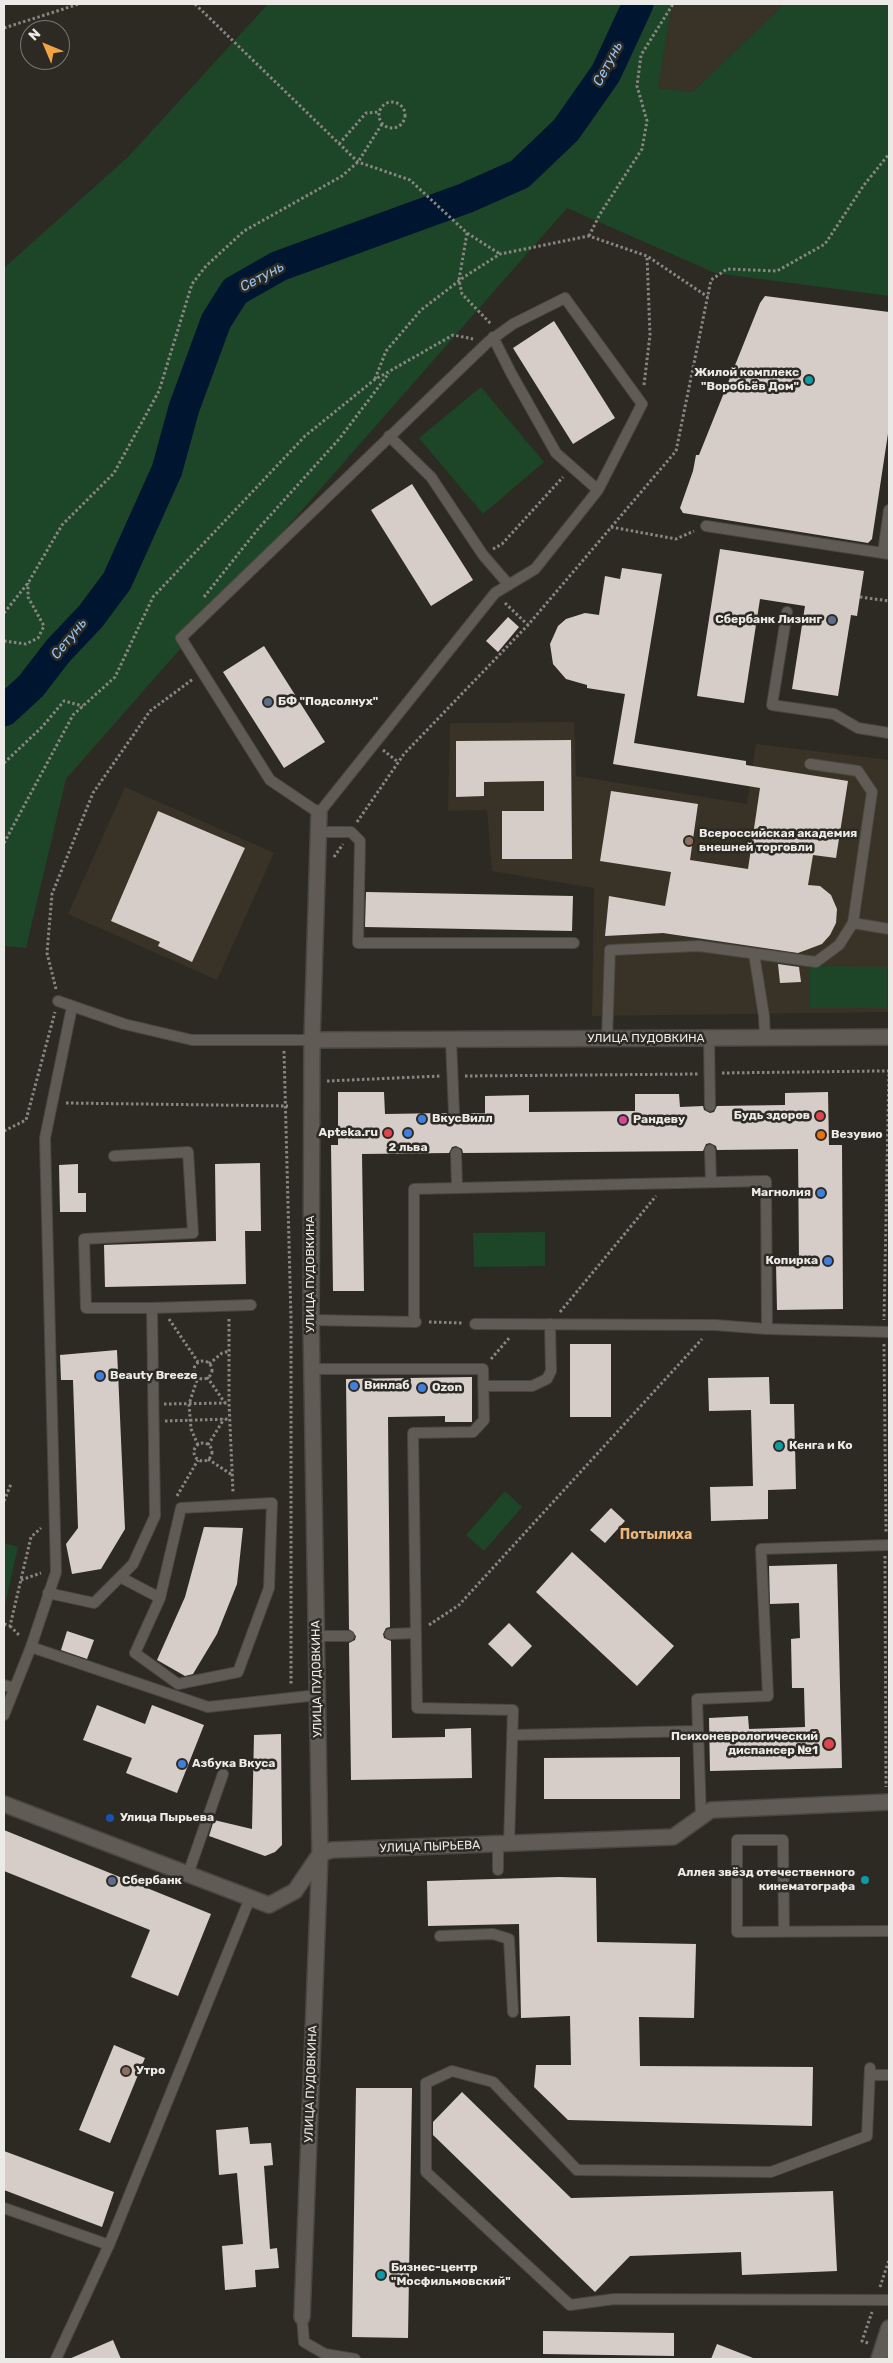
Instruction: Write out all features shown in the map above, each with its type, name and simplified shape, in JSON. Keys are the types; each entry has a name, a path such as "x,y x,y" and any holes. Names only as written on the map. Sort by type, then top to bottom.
{"street":[{"name":"УЛИЦА ПУДОВКИНА","path":"302,2317 320,1854 311,1320 312,1040 319,813"},
{"name":"УЛИЦА ПУДОВКИНА","path":"312,1040 889,1037"},
{"name":"УЛИЦА ПЫРЬЕВА","path":"320,1854 332,1850 673,1837 710,1810 888,1802"},
{"path":"4,1804 269,1905 295,1891 320,1854"},
{"path":"879,2359 889,2328"}],"lane":[{"path":"565,298 642,404 598,490 535,569 495,593 319,813 270,780 181,638 493,337 565,298"},
{"path":"493,337 510,373 556,454 598,490"},
{"path":"389,436 431,477 483,555 509,585"},
{"path":"706,526 886,554 889,510"},
{"path":"787,612 772,705 834,714 858,728 889,732"},
{"path":"607,1039 610,950 699,946 816,962 839,945 853,924 872,792 858,771 810,764"},
{"path":"319,832 351,832 360,841 358,943 574,943"},
{"path":"853,924 889,930"},
{"path":"754,954 764,1016 764,1038"},
{"path":"58,1001 124,1024 192,1040 312,1040"},
{"path":"4,1715 9,1687 31,1647 56,1568 45,1138 72,1007"},
{"path":"709,1038 710,1106"},
{"path":"451,1040 454,1113"},
{"path":"710,1150 711,1182"},
{"path":"114,1156 188,1152 193,1233 84,1239 86,1308 251,1305"},
{"path":"456,1153 458,1188"},
{"path":"311,1320 415,1322 414,1188 766,1181 767,1329"},
{"path":"48,1593 94,1603 133,1564 155,1516 152,1308"},
{"path":"475,1324 714,1324 767,1329 887,1332"},
{"path":"483,1386 532,1386 547,1379 551,1371 550,1324"},
{"path":"312,1369 483,1369 484,1420 473,1432 413,1433 417,1708 513,1710 504,1844 498,1870"},
{"path":"272,1503 269,1588 238,1672 178,1684 135,1653 160,1598 181,1508 272,1503"},
{"path":"701,1817 697,1699 768,1696 762,1550 887,1545"},
{"path":"120,1577 160,1598"},
{"path":"390,1634 416,1633"},
{"path":"317,1636 349,1636"},
{"path":"31,1647 208,1707 318,1696"},
{"path":"512,1735 698,1731"},
{"path":"188,1874 223,1774"},
{"path":"784,1931 783,1840 737,1840 737,1932 889,1931"},
{"path":"56,2359 109,2245 250,1898"},
{"path":"440,1936 493,1934 509,1939 513,2012"},
{"path":"889,2075 870,2071 867,2136 771,2172 577,2170 493,2082 452,2070 426,2083 426,2172 570,2305 614,2299 889,2300"},
{"path":"4,2208 109,2245"},
{"path":"302,2317 304,2342 325,2354 355,2359"}],"path":[{"path":"4,28 79,4"},
{"path":"195,4 358,162 410,180 467,233 500,254"},
{"path":"589,236 600,214 642,149 647,122 637,86 640,55 673,4"},
{"path":"391,101 399,104 404,110 405,118 399,126 390,128 382,124 378,116 383,104 391,101"},
{"path":"339,144 366,114 379,112"},
{"path":"4,613 28,583 62,525 114,473 159,391 192,284 206,266 244,231 342,176 358,162 382,124"},
{"path":"330,864 398,762 528,625 676,451 711,280 727,269 777,271 825,244 864,185 889,154"},
{"path":"467,233 459,282 462,294 493,337"},
{"path":"374,380 386,351 421,310 500,254 589,236 647,256 708,297"},
{"path":"642,404 650,335 647,256"},
{"path":"4,843 73,715 115,677 153,597 305,436 374,380 453,336 493,337"},
{"path":"197,621 204,593 258,529 340,438 391,371"},
{"path":"483,555 502,544 572,467"},
{"path":"612,527 676,539 706,526"},
{"path":"4,641 26,644 38,638 44,626 28,597 28,583"},
{"path":"495,593 528,625"},
{"path":"860,597 889,601"},
{"path":"4,1131 26,1120 58,1001 47,953 52,894 93,793 150,711 202,672"},
{"path":"4,763 42,728 64,701 84,706"},
{"path":"375,744 398,762"},
{"path":"284,1040 288,1106 292,1319 291,1698"},
{"path":"327,1081 452,1076 889,1071 887,1270 888,1802"},
{"path":"52,1103 288,1106"},
{"path":"550,1324 667,1183"},
{"path":"229,1305 230,1351 227,1403 230,1419 233,1495"},
{"path":"152,1308 168,1317 198,1362"},
{"path":"415,1322 475,1324"},
{"path":"483,1369 521,1324"},
{"path":"416,1633 459,1605 714,1324"},
{"path":"209,1364 222,1353 230,1351"},
{"path":"198,1362 204,1361 209,1364 212,1371 207,1377 198,1378"},
{"path":"198,1362 194,1369 198,1378 189,1404 189,1420 198,1445"},
{"path":"207,1377 227,1403"},
{"path":"154,1404 227,1403"},
{"path":"208,1445 224,1419"},
{"path":"154,1422 230,1419"},
{"path":"204,1443 208,1445 212,1453 208,1459 198,1460 194,1451 198,1445 204,1443"},
{"path":"208,1459 232,1476"},
{"path":"186,1497 176,1497 198,1460"},
{"path":"4,1501 11,1484"},
{"path":"4,1624 10,1626 31,1537 55,1516"},
{"path":"21,1581 56,1568"}],"shaded area":[{"path":"672,4 784,4 693,92 658,88"},
{"name":"Всероссийская академия внешней торговли","path":"574,722 576,776 747,804 756,744 889,760 889,1012 592,1016 594,888 492,871 487,810 448,811 450,723"},
{"path":"125,787 274,853 217,980 68,914"}],"green space":[{"path":"268,4 672,4 658,88 693,92 784,4 889,4 889,296 715,273 567,208 66,779 26,948 4,946 4,268 128,157"},
{"path":"481,387 544,462 483,514 419,438"},
{"path":"810,966 887,967 887,1008 810,1008"},
{"path":"545,1232 545,1266 474,1267 473,1233"},
{"path":"505,1491 522,1507 484,1551 466,1535"},
{"path":"4,1543 18,1547 4,1609"}],"building":[{"name":"Жилой комплекс \"Воробьёв Дом\"","path":"765,296 889,312 889,427 872,539 868,543 683,513 680,508 693,471 696,455 699,455 760,303"},
{"path":"554,321 615,418 573,444 513,348"},
{"path":"412,484 473,580 431,606 371,510"},
{"path":"720,549 864,571 857,616 851,615 838,696 792,689 805,606 760,599 744,703 697,696"},
{"path":"622,568 662,574 634,743 746,761 746,765 848,781 836,858 813,855 808,885 820,886 831,895 837,909 836,923 830,935 822,944 798,953 663,933 605,936 609,896 665,906 671,872 600,861 611,791 698,804 690,860 748,869 760,788 613,764 625,694 587,688 587,685 566,679 553,664 550,644 558,626 566,619 585,613 599,615 605,576 620,579"},
{"path":"508,617 519,627 498,652 486,641"},
{"path":"264,646 325,742 284,768 223,672"},
{"path":"571,740 572,859 502,859 502,811 544,811 544,781 484,782 484,796 456,797 456,741"},
{"path":"158,811 245,848 192,962 158,946 160,942 111,921"},
{"path":"366,892 573,896 572,931 365,927"},
{"path":"778,964 799,967 801,982 780,983"},
{"path":"338,1092 384,1092 385,1114 447,1113 448,1117 454,1120 461,1113 485,1113 485,1096 529,1095 529,1112 635,1111 635,1094 679,1094 680,1107 703,1106 704,1110 710,1113 714,1112 717,1106 785,1105 785,1093 828,1092 829,1145 842,1145 843,1309 777,1310 776,1264 799,1264 798,1149 717,1150 716,1146 710,1143 706,1144 703,1151 463,1153 462,1149 456,1146 452,1147 449,1153 362,1154 364,1291 333,1291 331,1145 338,1145"},
{"path":"260,1163 261,1231 245,1231 246,1284 105,1287 104,1245 216,1241 215,1164"},
{"path":"78,1164 78,1193 86,1193 86,1212 60,1212 59,1165"},
{"path":"570,1344 611,1344 611,1417 570,1417"},
{"path":"117,1350 125,1529 101,1569 72,1574 66,1544 78,1528 73,1380 61,1380 60,1355"},
{"path":"472,1377 472,1422 445,1422 445,1416 388,1417 390,1627 386,1628 383,1634 384,1638 391,1641 392,1738 445,1737 445,1729 471,1728 472,1778 351,1780 349,1643 355,1640 356,1636 349,1629 346,1379"},
{"path":"769,1377 770,1404 794,1404 796,1489 768,1490 768,1519 711,1521 710,1487 753,1486 751,1410 709,1411 708,1378"},
{"path":"611,1508 625,1521 605,1543 590,1530"},
{"path":"204,1527 243,1528 237,1584 217,1634 193,1674 185,1676 157,1660 185,1597"},
{"path":"572,1552 674,1646 637,1686 536,1592"},
{"path":"837,1564 842,1768 710,1771 709,1718 748,1716 749,1729 805,1727 804,1688 792,1688 791,1639 800,1638 799,1603 770,1604 769,1566"},
{"path":"509,1623 532,1646 512,1667 488,1644"},
{"path":"67,1631 94,1640 87,1659 61,1650"},
{"path":"97,1705 145,1724 152,1705 204,1725 177,1793 126,1773 132,1758 83,1740"},
{"path":"281,1734 282,1845 275,1852 265,1856 209,1836 214,1820 252,1829 254,1735"},
{"path":"680,1757 680,1799 544,1799 544,1758"},
{"path":"4,1830 211,1914 178,1996 131,1977 150,1930 4,1871"},
{"path":"559,1877 596,1878 597,1942 696,1944 694,2018 639,2017 640,2066 813,2067 812,2126 568,2120 534,2087 536,2065 571,2065 570,2016 521,2018 519,1924 428,1926 427,1881"},
{"path":"114,2045 145,2058 110,2143 79,2130"},
{"name":"Бизнес-центр \"Мосфильмовский\"","path":"356,2088 412,2088 408,2338 352,2337"},
{"path":"462,2092 571,2198 833,2191 837,2271 742,2275 741,2252 630,2256 595,2292 433,2135 433,2122"},
{"path":"248,2127 250,2144 271,2143 273,2165 264,2166 270,2249 277,2248 279,2268 255,2270 256,2287 225,2290 222,2246 243,2244 237,2173 219,2175 216,2130"},
{"path":"4,2151 114,2192 102,2227 4,2190"},
{"path":"543,2331 674,2333 674,2356 543,2354"},
{"path":"113,2340 121,2359 69,2359"},
{"path":"717,2344 753,2358 753,2359 711,2359"}],"waterway":[{"name":"Сетунь","path":"4,711 31,686 58,651 91,616 117,581 167,470 184,408 216,321 235,291 279,266 466,198 520,174 566,130 606,73 638,4"}],"place":[{"name":"Жилой комплекс \"Воробьёв Дом\"","path":"809,380"},
{"name":"Сбербанк Лизинг","path":"832,620"},
{"name":"БФ \"Подсолнух\"","path":"268,702"},
{"name":"Всероссийская академия внешней торговли","path":"689,841"},
{"name":"Будь здоров","path":"820,1116"},
{"name":"ВкусВилл","path":"422,1119"},
{"name":"Рандеву","path":"623,1120"},
{"name":"Apteka.ru","path":"388,1133"},
{"name":"2 льва","path":"408,1133"},
{"name":"Везувио","path":"821,1135"},
{"name":"Магнолия","path":"821,1193"},
{"name":"Копирка","path":"828,1261"},
{"name":"Beauty Breeze","path":"100,1376"},
{"name":"Винлаб","path":"354,1386"},
{"name":"Ozon","path":"422,1388"},
{"name":"Кенга и Ко","path":"779,1446"},
{"name":"Психоневрологический диспансер №1","path":"829,1744"},
{"name":"Азбука Вкуса","path":"182,1764"},
{"name":"Улица Пырьева","path":"110,1818"},
{"name":"Аллея звёзд отечественного кинематографа","path":"865,1880"},
{"name":"Сбербанк","path":"112,1881"},
{"name":"Утро","path":"126,2071"},
{"name":"Бизнес-центр \"Мосфильмовский\"","path":"381,2275"}],"district":[{"name":"Потылиха","path":"656,1535"}]}
